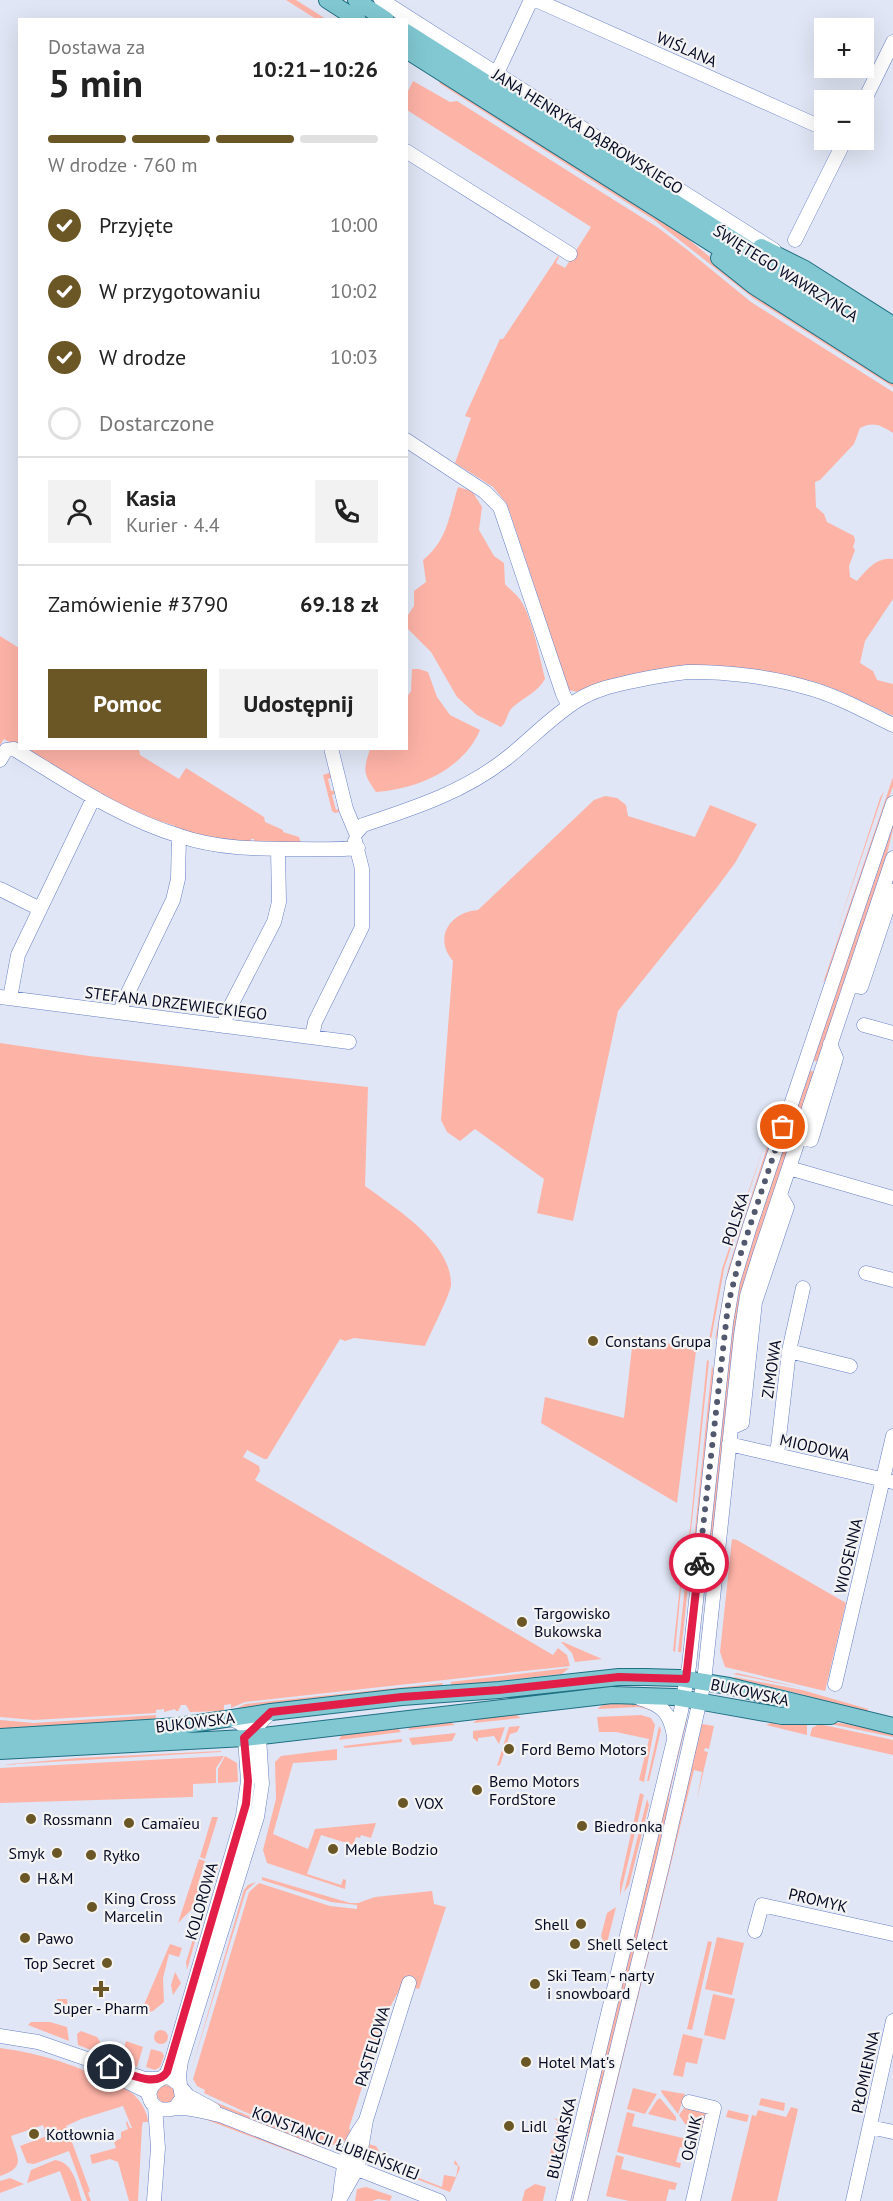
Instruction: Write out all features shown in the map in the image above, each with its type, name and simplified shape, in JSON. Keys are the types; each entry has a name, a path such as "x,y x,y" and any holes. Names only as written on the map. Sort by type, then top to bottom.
{"main road":[{"path":"327,0 355,18"},
{"path":"356,0 383,18"},
{"name":"JANA HENRYKA DĄBROWSKIEGO","path":"408,33 680,206"},
{"name":"JANA HENRYKA DĄBROWSKIEGO","path":"408,51 681,223"},
{"path":"680,206 795,264 893,325"},
{"name":"ŚWIĘTEGO WAWRZYŃCA","path":"680,206 893,340"},
{"path":"681,223 754,286 893,375"},
{"name":"ŚWIĘTEGO WAWRZYŃCA","path":"681,223 893,358"},
{"name":"BUKOWSKA","path":"0,1737 180,1726 271,1712 402,1697 499,1690 619,1677 686,1679 704,1682 807,1704 893,1726"},
{"name":"BUKOWSKA","path":"0,1751 252,1735 538,1705 587,1697 630,1695 692,1700 782,1716 853,1716"}],"street":[{"name":"JANA HENRYKA DĄBROWSKIEGO","path":"381,0 795,264"},
{"path":"497,74 531,0"},
{"name":"WIŚLANA","path":"536,0 814,124"},
{"path":"869,90 893,42"},
{"path":"795,240 840,150"},
{"path":"408,152 570,254"},
{"path":"408,441 485,492 503,513 562,694 569,706"},
{"path":"356,833 363,825 435,801 460,789 506,759 569,706 594,691 610,686 671,674 705,672 748,677 804,686 829,694 893,725"},
{"path":"3,755 14,749 94,797 147,824 179,836 222,846 278,849 358,848"},
{"path":"312,1037 315,1022 362,927 362,869 356,833 346,809 331,750"},
{"path":"5,998 18,955 94,797"},
{"name":"POLSKA","path":"692,1700 686,1679 722,1353 733,1282 893,803"},
{"path":"121,1012 123,1003 172,900 178,879 179,836"},
{"path":"224,1026 227,1013 274,922 279,902 278,849"},
{"path":"856,985 893,858"},
{"path":"0,889 40,909"},
{"path":"692,1700 704,1682 731,1428 741,1423 755,1302 787,1207 780,1195 799,1136 811,1140 836,1058 830,1044 893,891"},
{"name":"STEFANA DRZEWIECKIEGO","path":"5,998 349,1042"},
{"path":"864,1025 893,1033"},
{"path":"789,1168 893,1197"},
{"path":"866,1273 893,1280"},
{"name":"ZIMOWA","path":"777,1455 789,1351 803,1288"},
{"path":"789,1351 850,1366"},
{"name":"WIOSENNA","path":"835,1684 888,1480 893,1436"},
{"name":"MIODOWA","path":"729,1444 888,1480"},
{"path":"630,1695 650,1701 666,1712 672,1723 674,1741"},
{"name":"BUŁGARSKA","path":"562,2201 674,1741 692,1700"},
{"name":"BUŁGARSKA","path":"580,2201 692,1700"},
{"path":"229,1718 240,1723 252,1735 271,1712"},
{"name":"KOLOROWA","path":"160,2078 167,2073 172,2060 246,1804 252,1735"},
{"name":"KOLOROWA","path":"181,2087 179,2072 182,2056 257,1817 262,1784 252,1735"},
{"name":"PROMYK","path":"755,1931 762,1905 893,1934"},
{"name":"PASTELOWA","path":"339,2200 357,2169 366,2120 409,1983"},
{"name":"PŁOMIENNA","path":"853,2201 893,2022"},
{"path":"0,2036 38,2042 145,2079 172,2078 181,2087 181,2101 173,2108 158,2148"},
{"path":"73,2055 146,2091 161,2109 173,2108"},
{"path":"154,2201 158,2148 152,2087 160,2078"},
{"name":"KONSTANCJI ŁUBIEŃSKIEJ","path":"181,2087 188,2096 210,2106 220,2115"},
{"name":"OGNIK","path":"689,2102 714,2108 693,2201"},
{"name":"KONSTANCJI ŁUBIEŃSKIEJ","path":"173,2108 189,2108 220,2115 439,2201"},
{"name":"PASTELOWA","path":"339,2200 343,2163 356,2134 366,2120"},
{"name":"PŁOMIENNA","path":"870,2127 893,2132"}],"shaded area":[{"path":"286,0 296,0 324,18 314,18"},
{"path":"413,81 450,102 457,101 657,227 751,302 893,392 893,433 877,425 860,428 854,444 820,480 815,482 816,507 824,514 827,522 854,536 855,550 849,566 850,577 857,581 877,562 893,559 893,599 865,641 860,663 873,671 877,680 893,684 893,716 842,692 818,683 787,676 661,669 601,682 578,692 569,690 507,504 493,487 455,463 471,418 465,416 500,339 503,339 558,256 556,263 565,268 591,227 408,111 408,91"},
{"path":"441,81 669,223 740,282 893,380 893,387 753,298 654,220 439,83"},
{"path":"458,487 472,491 482,507 479,530 494,556 504,563 505,584 518,597 527,613 545,679 535,691 511,709 501,727 477,715 457,697 431,652 408,629 408,615 414,606 414,591 426,582 423,560 438,544 450,517"},
{"path":"0,636 18,647 18,747 4,739 0,745"},
{"path":"412,669 428,672 437,697 450,715 480,730 462,756 437,775 407,787 376,792 365,767 370,750 408,750 408,696 411,691"},
{"path":"22,750 139,750 140,755 179,779 186,768 264,817 265,822 283,832 299,837 301,843 254,845 254,839 251,839 250,844 175,831 175,826 163,822 162,827"},
{"path":"329,773 334,777 328,779 331,791 337,790 337,793 332,795 336,810 341,808 342,811 335,813 332,811 323,775"},
{"path":"893,777 893,786 828,976 823,983"},
{"path":"884,791 837,930 880,798"},
{"path":"605,796 617,798 626,805 628,816 695,837 710,805 757,824 735,863 715,890 618,1011 573,1221 537,1213 544,1179 475,1129 460,1141 447,1132 441,1120 453,961 447,952 445,935 453,921 468,912 478,910 594,800"},
{"path":"893,820 885,863 818,1062 813,1060"},
{"path":"0,1043 89,1056 368,1087 365,1186 406,1216 432,1241 449,1270 450,1290 425,1346 354,1338 345,1341 340,1339 267,1459 247,1450 243,1457 259,1466 260,1471 255,1480 553,1655 558,1648 567,1655 570,1666 245,1702 231,1708 231,1704 224,1705 224,1711 190,1712 186,1705 181,1705 178,1711 175,1709 164,1712 164,1709 156,1710 156,1713 34,1720 0,1717"},
{"path":"808,1070 815,1072 765,1217 702,1655 700,1654 708,1581 708,1537 730,1331 740,1275"},
{"path":"765,1143 724,1269 711,1340 709,1340 722,1269"},
{"path":"768,1144 772,1145 730,1270 718,1335 715,1340 728,1269"},
{"path":"637,1336 696,1351 677,1503 541,1423 545,1397 624,1418 633,1339"},
{"path":"707,1360 709,1361 691,1530 682,1577 675,1652 673,1651 681,1576 690,1529"},
{"path":"712,1365 714,1373 698,1530 689,1577 681,1652 678,1652 686,1576 695,1530"},
{"path":"732,1539 846,1603 825,1691 725,1667 720,1652"},
{"path":"561,1642 602,1659 575,1662 572,1653"},
{"path":"569,1668 562,1674 453,1686 450,1682"},
{"path":"737,1673 802,1688 733,1674"},
{"path":"733,1678 802,1690 868,1709 868,1712"},
{"path":"443,1683 441,1688 232,1711 245,1704"},
{"path":"640,1703 657,1712 639,1707 597,1709 604,1704"},
{"path":"515,1714 521,1718 473,1723 479,1718"},
{"path":"156,1715 156,1718 138,1722 99,1727 0,1728 0,1720 34,1723"},
{"path":"641,1715 651,1718 655,1725 644,1782 639,1780 649,1739 616,1732 599,1732 597,1717"},
{"path":"685,1719 687,1720 670,1791 665,1827 574,2201 572,2201 586,2145 592,2102"},
{"path":"448,1721 455,1725 408,1730 412,1725"},
{"path":"821,1722 866,1727 893,1733 893,1737"},
{"path":"771,1723 807,1725 807,1735 766,1725"},
{"path":"702,1724 714,1726 709,1749 705,1748 704,1751 708,1752 697,1799 702,1772 694,1770 588,2201 586,2201"},
{"path":"819,1724 893,1740 893,1755 810,1736 812,1728"},
{"path":"520,1726 517,1732 510,1734 500,1765 497,1766 509,1727"},
{"path":"659,1726 661,1730 649,1781 647,1781"},
{"path":"505,1727 499,1744 494,1736 478,1738 478,1742 473,1738 473,1731"},
{"path":"398,1728 401,1732 339,1740 342,1734"},
{"path":"456,1733 452,1741 412,1745 409,1738"},
{"path":"402,1739 402,1742 345,1748 343,1746"},
{"path":"337,1749 337,1760 293,1763 273,1834 308,1849 315,1829 376,1823 371,1838 361,1835 360,1838 356,1837 353,1845 321,1835 307,1874 341,1885 343,1879 346,1880 345,1889 267,1863 263,1850 276,1799 275,1762 281,1756"},
{"path":"221,1752 0,1765 78,1758"},
{"path":"224,1756 216,1768 216,1783 193,1784 193,1797 0,1803 0,1768"},
{"path":"225,1756 237,1763 238,1781 236,1782 218,1783 218,1769"},
{"path":"640,1793 644,1795 620,1896 620,1883"},
{"path":"647,1799 649,1805 629,1885 624,1892"},
{"path":"212,1817 218,1817 205,1859 200,1857"},
{"path":"199,1859 205,1861 198,1884 202,1885 195,1906 178,1923"},
{"path":"219,1865 210,1888 187,1970 186,1962 215,1867"},
{"path":"262,1877 350,1903 358,1903 375,1897 432,1891 434,1904 446,1907 419,1989 402,1985 387,2009 349,2128 351,2132 347,2143 343,2140 334,2145 328,2144 245,2112 204,2093 205,2090 197,2086 193,2079 249,1892 259,1883 330,1906 357,1909 357,1905 331,1902 262,1880"},
{"path":"256,1882 246,1891 191,2071 244,1890 248,1885"},
{"path":"616,1907 606,1947 601,1936 607,1913"},
{"path":"717,1937 744,1943 732,1995 705,1989"},
{"path":"708,1941 712,1942 692,2030 687,2029"},
{"path":"170,1944 182,1948 179,1957 169,1954 163,1978 164,2002 153,2011 140,2014"},
{"path":"175,1972 181,1983 173,1995 171,1985"},
{"path":"713,1994 735,1999 725,2040 704,2035"},
{"path":"57,1999 67,1999 68,2015 58,2013"},
{"path":"31,2022 50,2022 67,2027 69,2041 28,2025"},
{"path":"161,2030 166,2032 168,2037 166,2042 161,2044 156,2042 154,2037 156,2032"},
{"path":"81,2031 97,2037 105,2049 112,2051 111,2055 107,2056 78,2045 77,2034"},
{"path":"683,2034 703,2039 697,2064 686,2062 683,2077 673,2075"},
{"path":"126,2041 143,2047 137,2067 121,2060"},
{"path":"0,2048 60,2061 102,2078 134,2095 144,2109 148,2122 143,2122 142,2126 138,2201 129,2201 118,2162 110,2159 92,2164 90,2155 116,2148 114,2142 121,2138 121,2132 128,2129 127,2121 132,2128 123,2106 66,2126 90,2191 88,2193 91,2201 87,2201 69,2151 34,2164 27,2163 20,2146 47,2136 43,2125 11,2136 17,2156 17,2165 8,2173 0,2176"},
{"path":"151,2049 162,2052 164,2056 160,2067 155,2070 146,2067"},
{"path":"166,2085 172,2088 175,2094 172,2100 166,2103 160,2100 157,2094 160,2088"},
{"path":"633,2088 657,2094 645,2114 627,2109"},
{"path":"661,2090 685,2094 678,2114 662,2093"},
{"path":"205,2098 313,2142 320,2148 201,2099"},
{"path":"660,2098 676,2117 676,2121 648,2114"},
{"path":"761,2098 785,2103 784,2111 759,2105"},
{"path":"791,2107 798,2109 777,2201 731,2201 752,2115 756,2116 758,2110 786,2117"},
{"path":"684,2108 706,2112 707,2129 685,2124 679,2115"},
{"path":"728,2110 749,2115 747,2122 726,2117"},
{"path":"627,2112 635,2114 632,2126 687,2139 685,2148 680,2147 676,2162 681,2163 680,2168 617,2152"},
{"path":"194,2115 218,2121 315,2159 313,2160"},
{"path":"553,2118 563,2121 552,2168 547,2167 558,2121"},
{"path":"368,2144 376,2146 388,2166 442,2187 444,2175 456,2177 458,2166 454,2164 455,2160 460,2168 450,2192 380,2165 371,2154 366,2152"},
{"path":"616,2155 624,2157 621,2169 677,2183 675,2190 669,2189 666,2201 629,2201 606,2196"},
{"path":"55,2160 67,2165 71,2170 82,2201 71,2201 60,2171 27,2183 31,2170"},
{"path":"10,2178 24,2184 0,2193 0,2181"},
{"path":"535,2184 546,2187 543,2201 522,2201 525,2190"},
{"path":"366,2187 392,2196 390,2201 378,2199 355,2201 357,2189"}],"way so far":[{"path":"699,1563 728,1305 741,1253 783,1127"}],"place":[{"name":"Constans Grupa","path":"593,1341"},
{"name":"Targowisko Bukowska","path":"522,1622"},
{"name":"Ford Bemo Motors","path":"509,1749"},
{"name":"Bemo Motors FordStore","path":"477,1790"},
{"name":"VOX","path":"403,1803"},
{"name":"Rossmann","path":"31,1819"},
{"name":"Camaïeu","path":"129,1823"},
{"name":"Biedronka","path":"582,1826"},
{"name":"Meble Bodzio","path":"333,1849"},
{"name":"Smyk","path":"57,1853"},
{"name":"Ryłko","path":"91,1855"},
{"name":"H&M","path":"25,1878"},
{"name":"King Cross Marcelin","path":"92,1907"},
{"name":"Shell","path":"581,1924"},
{"name":"Pawo","path":"25,1938"},
{"name":"Shell Select","path":"575,1944"},
{"name":"Top Secret","path":"107,1963"},
{"name":"Ski Team - narty i snowboard","path":"535,1984"},
{"name":"Super - Pharm","path":"101,1989"},
{"name":"Hotel Mat's","path":"526,2062"},
{"name":"Lidl","path":"509,2126"},
{"name":"Kotłownia","path":"34,2134"}],"route":[{"path":"110,2067 152,2080 162,2078 167,2072 246,1804 248,1781 244,1738 271,1712 402,1697 499,1690 619,1677 686,1679 699,1563"}]}
